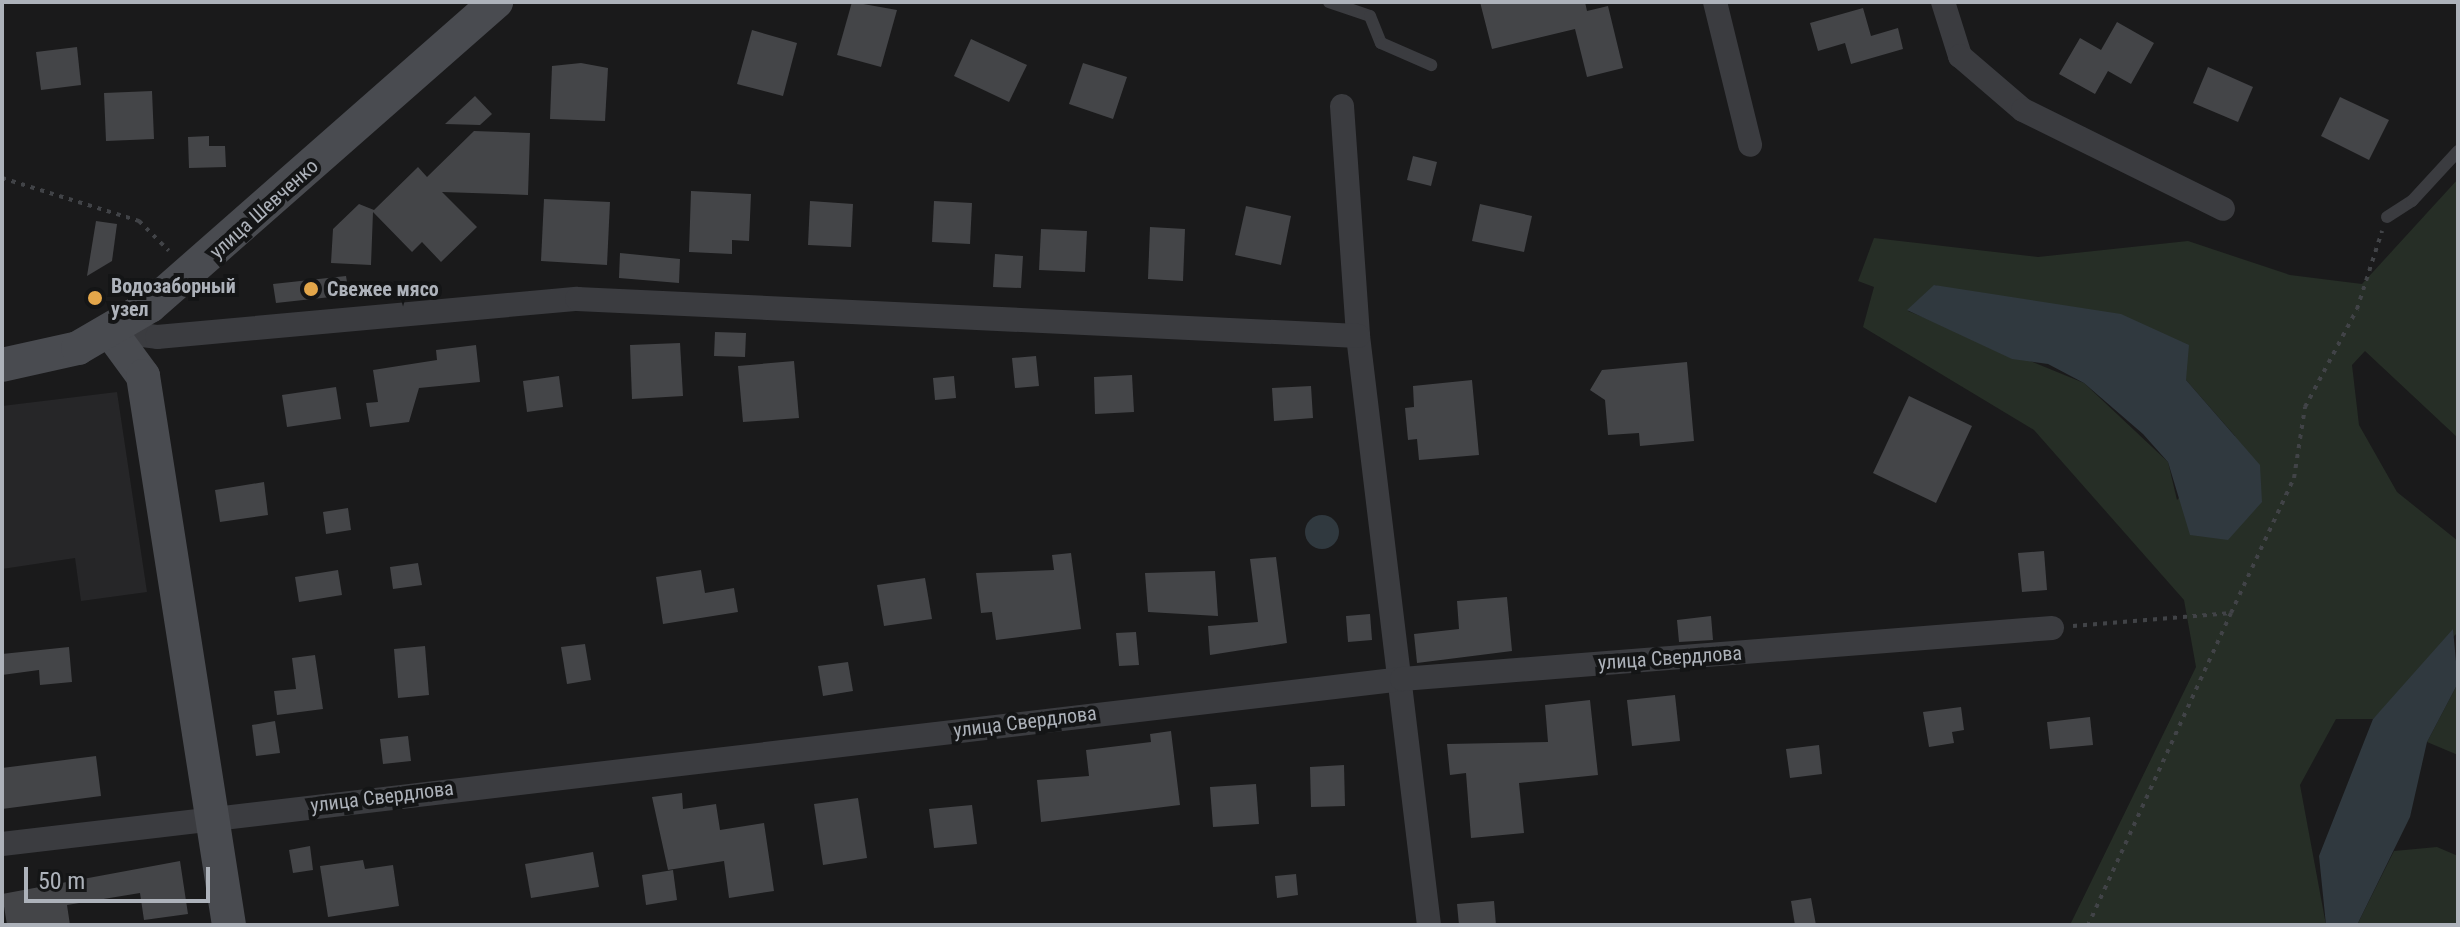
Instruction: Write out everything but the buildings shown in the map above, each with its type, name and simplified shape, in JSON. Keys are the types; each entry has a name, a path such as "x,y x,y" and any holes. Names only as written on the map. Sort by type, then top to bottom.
{"main road":[{"name":"улица Шевченко","path":"2,365 78,348 110,331 191,273 496,2"},
{"path":"110,331 143,376 229,925"}],"street":[{"path":"1715,2 1750,145"},
{"path":"1943,2 1960,56 2023,110 2223,209"},
{"path":"1342,106 1358,336 1402,679 1429,925"},
{"path":"110,331 157,337 577,299 1358,336"},
{"name":"улица Свердлова","path":"2,844 214,816 1402,679 2052,628"}],"lane":[{"path":"1329,2 1370,16 1381,43 1431,65"},
{"path":"2387,217 2412,201 2458,151"}],"path":[{"path":"2,178 139,221 191,273"},
{"path":"2088,925 2294,478 2305,407 2357,309 2387,217"},
{"path":"2052,628 2231,613"}],"shaded area":[{"path":"2458,179 2458,438 2365,351 2352,365 2359,425 2397,492 2458,541 2458,632 2373,719 2336,719 2300,785 2326,925 2070,925 2196,667 2184,600 2034,430 1863,327 1874,287 1858,281 1874,238 2038,257 2188,241 2290,275 2362,284","holes":["1935,285 2186,380 2235,436 2177,500 2168,462 2084,383 1908,311"]},
{"path":"1934,285 2121,314 2189,345 2186,380 2260,465 2262,502 2228,540 2190,535 2168,462 2143,434 2084,383 2048,364 2012,359 1907,310"},
{"path":"117,392 147,592 81,601 75,558 2,569 2,406"},
{"path":"1322,515 1334,520 1339,532 1334,544 1322,549 1310,544 1305,532 1310,520"},
{"path":"2453,629 2458,683 2427,742 2410,817 2357,925 2326,925 2319,856 2373,719"},
{"path":"2458,683 2458,755 2427,742"},
{"path":"2437,847 2458,856 2458,925 2357,925 2394,851"}],"place":[{"name":"Свежее мясо","path":"311,289"},
{"name":"Водозаборный узел","path":"95,298"}]}
